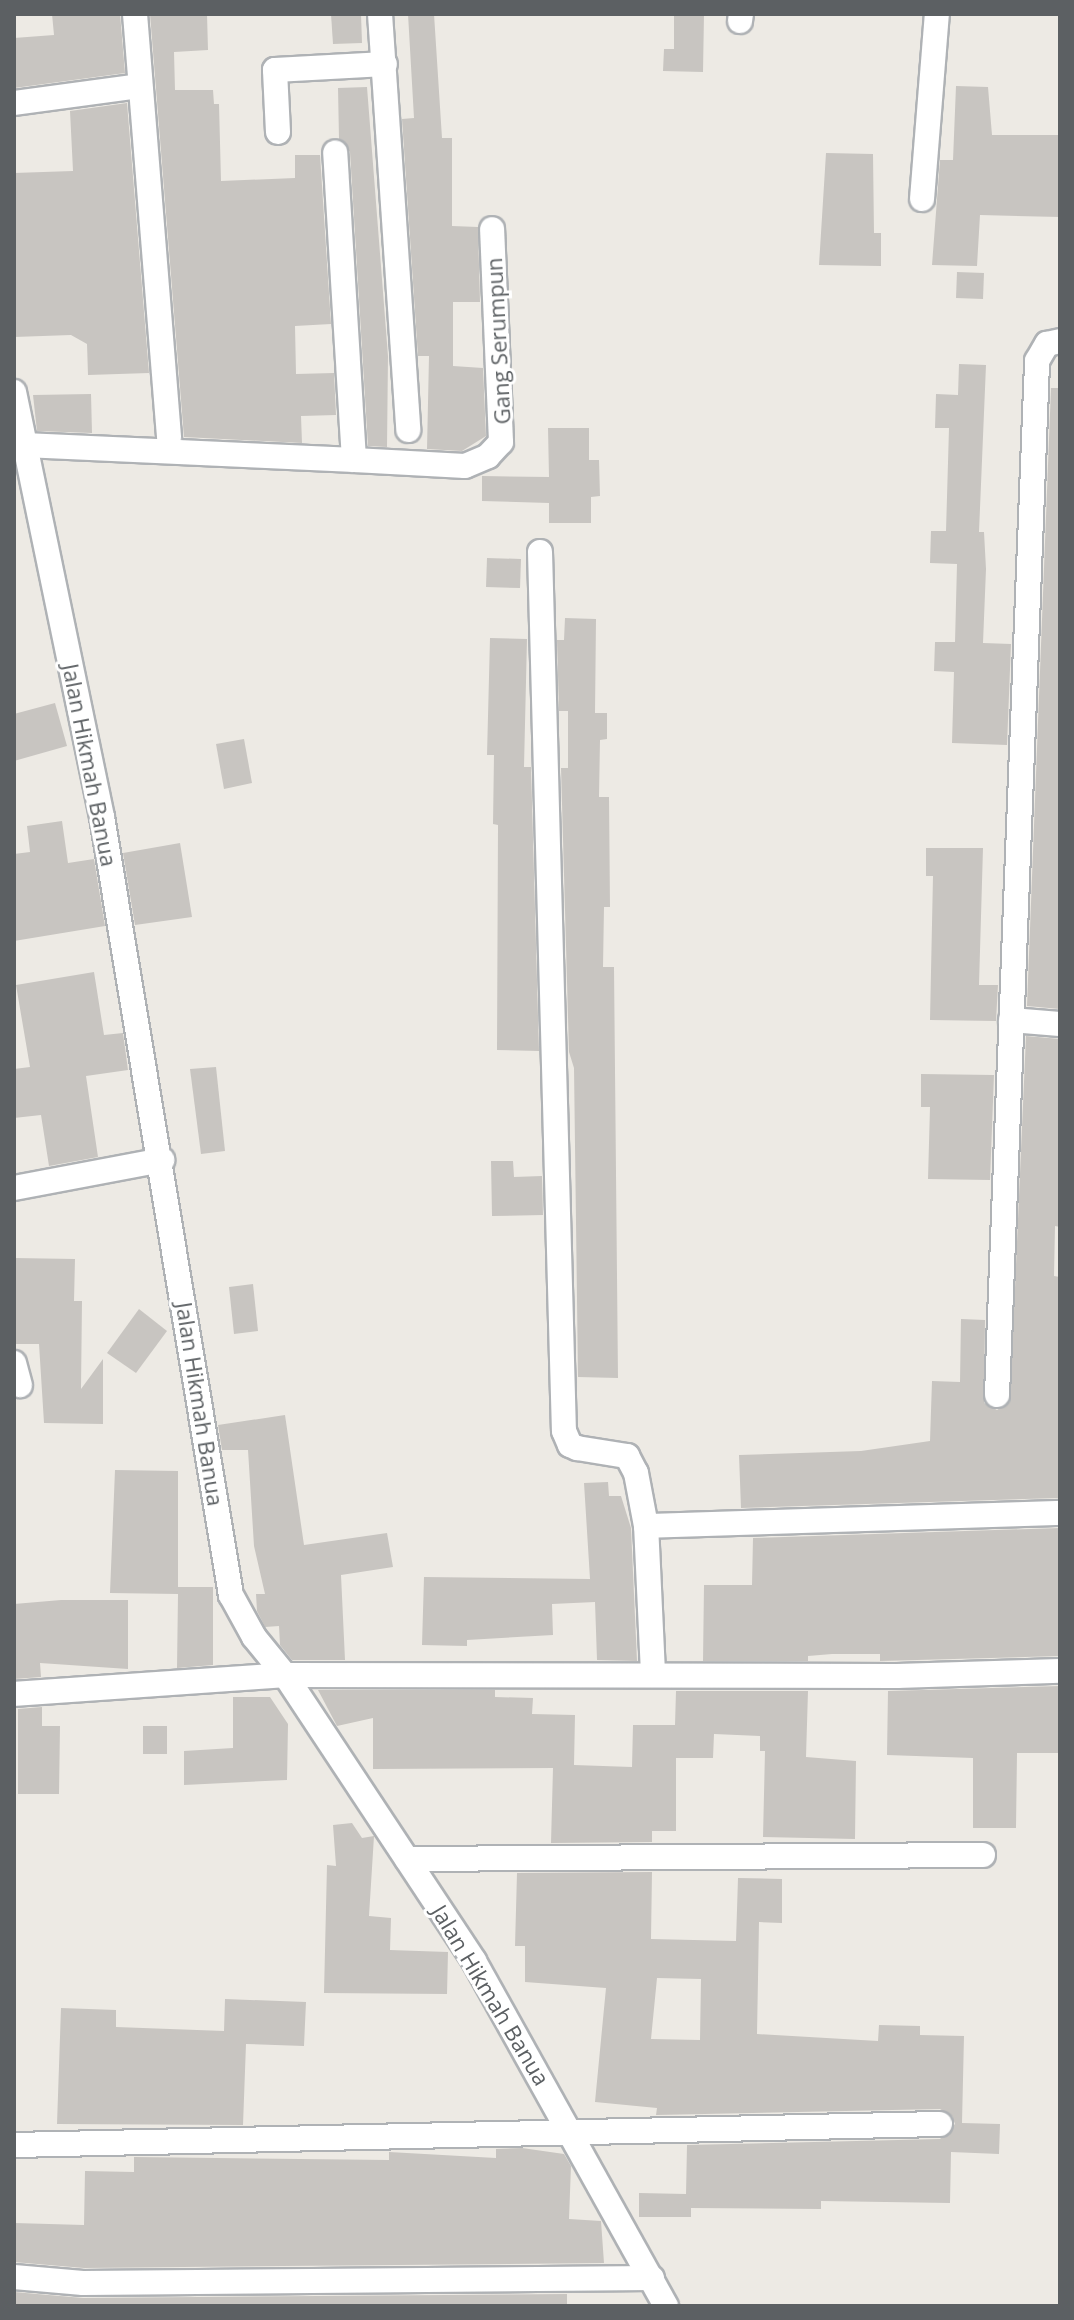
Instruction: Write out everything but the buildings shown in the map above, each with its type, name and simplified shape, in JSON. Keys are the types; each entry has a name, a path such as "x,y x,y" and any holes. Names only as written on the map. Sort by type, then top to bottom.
{"street":[{"path":"135,14 169,438"},
{"path":"380,14 408,430"},
{"path":"922,199 937,14"},
{"path":"278,132 275,70 385,64"},
{"path":"14,103 140,86"},
{"path":"335,153 354,460"},
{"name":"Gang Serumpun","path":"25,445 465,466 488,456 501,442 492,229"},
{"path":"997,1395 1037,361 1047,344 1060,341"},
{"name":"Jalan Hikmah Banua","path":"14,392 102,817 162,1160 231,1595 254,1637 285,1675 407,1859 574,2133 666,2306"},
{"path":"540,552 564,1431 570,1445 577,1448 627,1456 636,1473 646,1526 653,1673"},
{"path":"1011,1020 1060,1024"},
{"path":"14,1188 162,1160"},
{"path":"646,1526 1060,1513"},
{"path":"14,1694 285,1675 653,1673 897,1676 1060,1671"},
{"path":"407,1859 983,1855"},
{"path":"14,2145 940,2124"},
{"path":"14,2277 83,2283 652,2278"}]}
